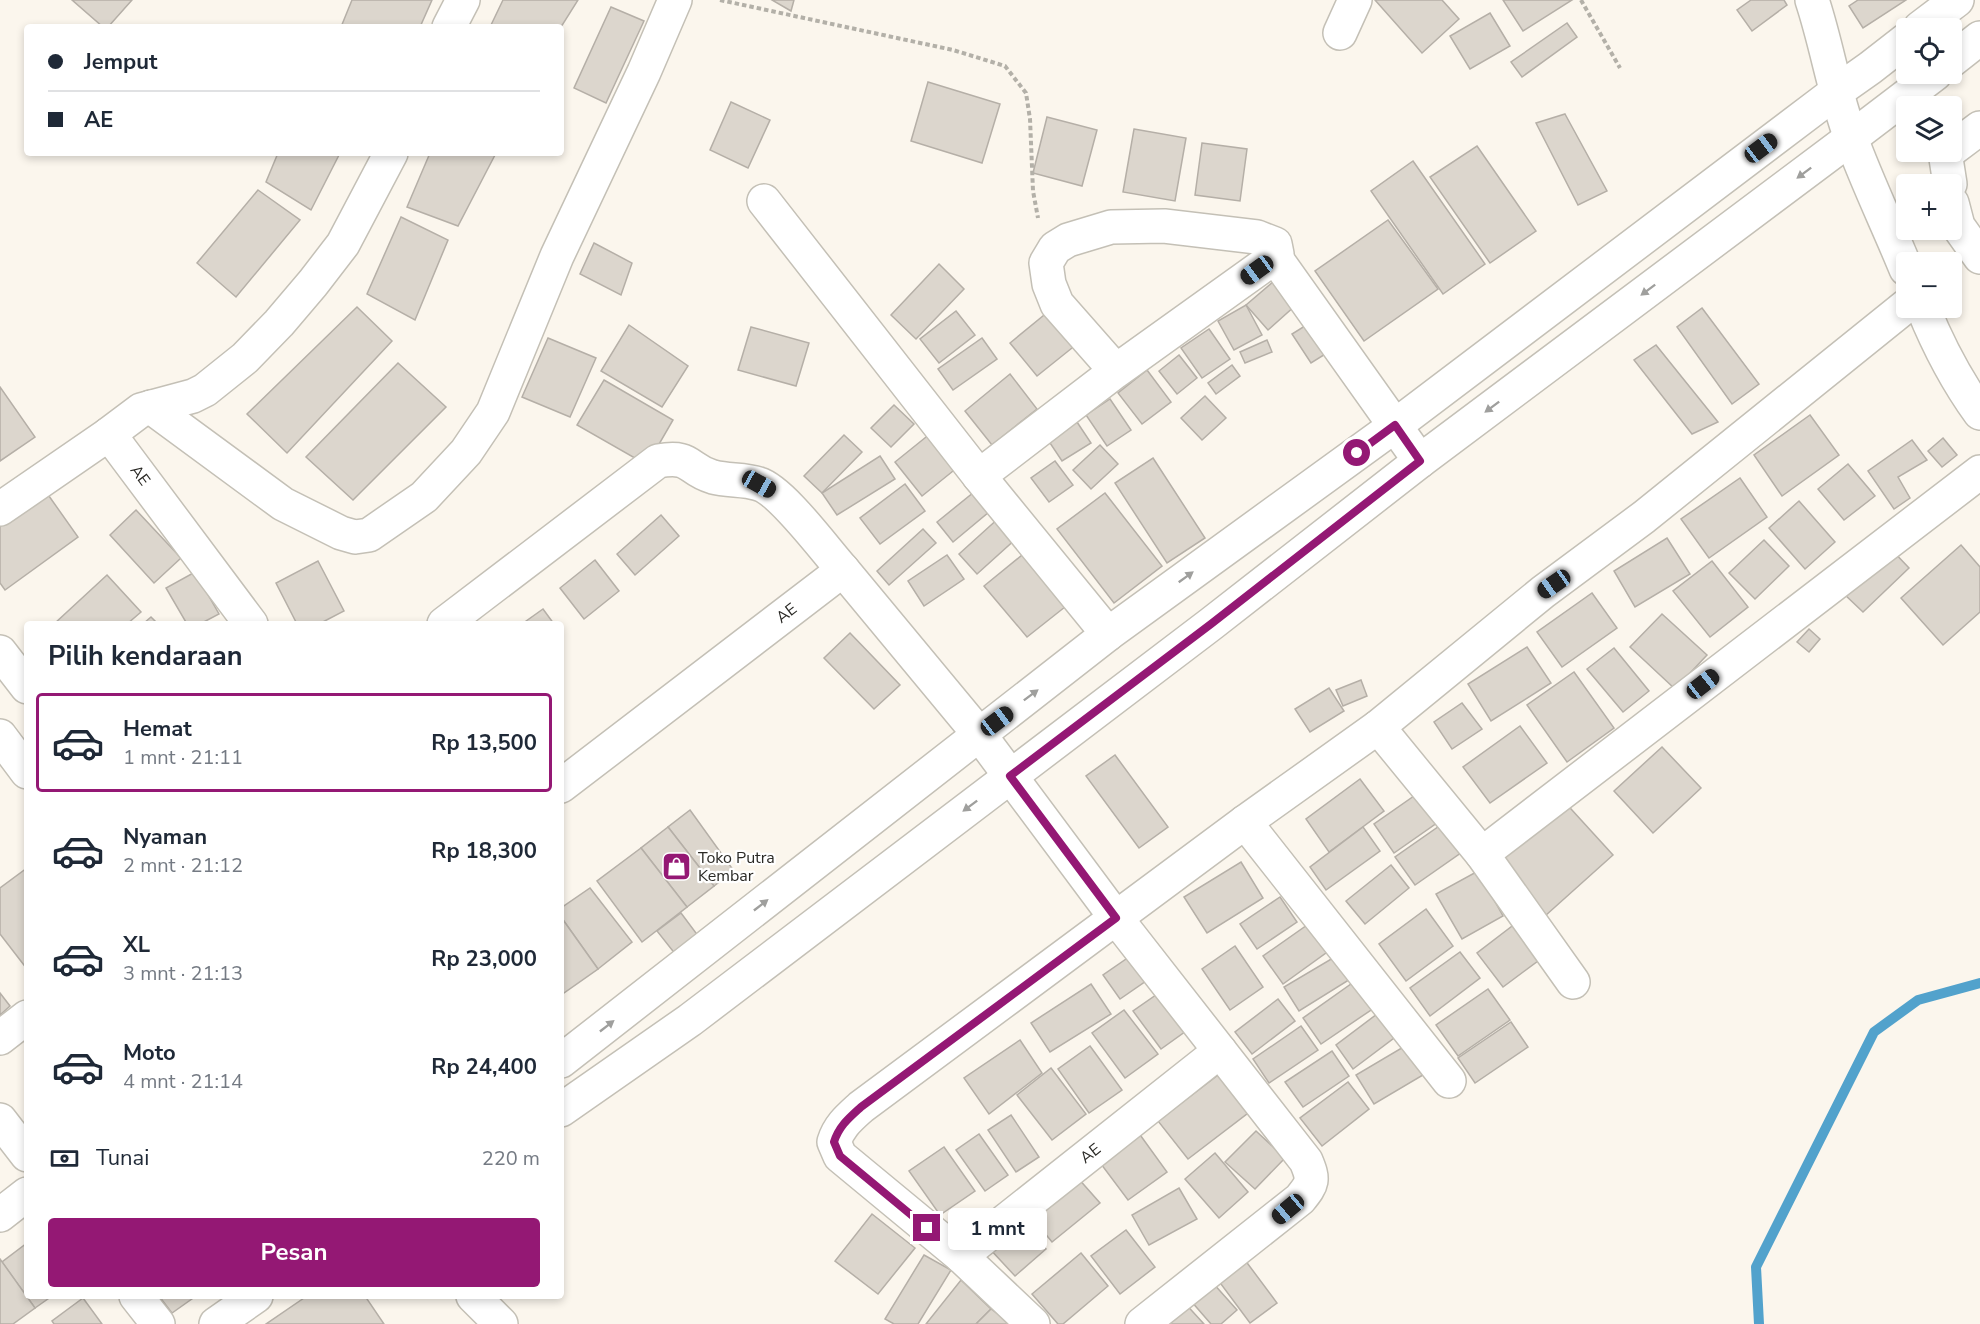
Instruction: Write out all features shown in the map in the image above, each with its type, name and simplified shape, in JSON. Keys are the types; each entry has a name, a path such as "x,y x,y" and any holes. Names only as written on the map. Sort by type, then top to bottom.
{"street":[{"path":"451,24 463,0"},
{"path":"151,407 283,504 341,533 355,537 369,535 424,497 466,452 493,412 557,256 644,72 675,0"},
{"path":"1340,33 1355,0"},
{"path":"1812,0 1820,23 1836,92 1851,138 1899,252"},
{"path":"1933,18 1957,0"},
{"path":"1962,52 1980,38"},
{"path":"564,1059 1108,634 1395,425 1896,47"},
{"path":"1870,68 1907,96"},
{"path":"1918,96 1927,84"},
{"path":"564,1108 690,1020 1202,631 1420,461 1851,138 1896,112"},
{"path":"1962,145 1980,128"},
{"path":"0,509 141,410 193,396 205,390 245,358 279,323 343,244 389,156"},
{"path":"764,201 979,476 1108,634"},
{"path":"979,476 1116,371 1275,257 1277,251 1275,244 1257,237 1164,226 1111,227 1068,240 1055,248 1046,263 1049,284 1057,304 1116,371"},
{"path":"1962,232 1980,257"},
{"path":"1275,257 1420,461"},
{"path":"1033,1324 961,1256 840,1156 834,1142 842,1125 861,1107 1245,822 1378,727 1543,592 1644,517 1896,314"},
{"path":"1927,318 1936,340 1980,413"},
{"name":"AE","path":"109,434 249,621"},
{"path":"448,621 658,461 683,460 713,477 759,484 776,493 979,734 1116,918 1306,1161 1312,1175 1310,1187 1300,1199 1142,1324"},
{"path":"1482,854 1980,472"},
{"name":"AE","path":"564,784 843,570"},
{"path":"0,652 24,683"},
{"path":"1378,727 1482,854 1573,982"},
{"path":"0,736 24,768"},
{"path":"1245,822 1449,1081"},
{"path":"0,1038 24,1019"},
{"name":"AE","path":"961,1256 1220,1051"},
{"path":"0,1120 24,1151"},
{"path":"0,1215 24,1196"},
{"path":"138,1299 158,1324"},
{"path":"216,1324 252,1299"},
{"path":"476,1299 501,1324"}],"path":[{"path":"720,0 952,50 1005,66 1026,93 1030,119 1033,191 1046,263"},
{"path":"1581,0 1620,68"}],"building":[{"path":"72,0 132,0 111,24 100,24"},
{"path":"352,0 432,0 421,24 342,24"},
{"path":"503,0 578,0 563,24 491,24"},
{"path":"772,0 794,0 791,11"},
{"path":"1375,0 1442,0 1459,19 1422,53"},
{"path":"1503,0 1572,0 1523,31"},
{"path":"1751,0 1784,0 1787,5 1752,31 1737,10"},
{"path":"1858,0 1906,0 1863,28 1849,6"},
{"path":"611,7 644,21 606,103 574,88"},
{"path":"1490,13 1510,46 1470,69 1450,36"},
{"path":"1567,23 1577,37 1522,77 1511,62"},
{"path":"928,82 1000,104 982,163 911,141"},
{"path":"731,102 770,120 748,168 710,150"},
{"path":"1565,114 1607,191 1578,205 1536,123"},
{"path":"1047,117 1097,130 1082,186 1033,173"},
{"path":"1134,129 1186,138 1175,201 1123,192"},
{"path":"1202,143 1247,149 1240,201 1195,195"},
{"path":"1477,146 1536,231 1490,263 1430,177"},
{"path":"277,156 338,156 311,210 266,182"},
{"path":"429,156 494,156 458,226 407,207"},
{"path":"1413,161 1485,264 1443,294 1371,191"},
{"path":"258,190 300,220 236,297 197,263"},
{"path":"401,217 448,240 415,320 367,294"},
{"path":"1388,220 1438,289 1364,341 1315,271"},
{"path":"594,243 632,263 621,295 580,274"},
{"path":"939,264 964,289 916,339 891,315"},
{"path":"1274,281 1296,305 1268,330 1246,305"},
{"path":"1246,305 1262,335 1234,350 1218,321"},
{"path":"357,307 392,341 287,453 247,414"},
{"path":"1702,308 1759,384 1732,404 1677,327"},
{"path":"956,311 975,335 939,363 920,339"},
{"path":"1049,311 1077,344 1037,376 1010,343"},
{"path":"1316,319 1335,348 1311,363 1292,334"},
{"path":"629,325 688,366 662,407 601,371"},
{"path":"751,327 809,343 796,386 738,370"},
{"path":"1209,329 1230,359 1202,378 1181,348"},
{"path":"548,338 596,358 570,417 522,397"},
{"path":"982,338 997,359 953,390 938,369"},
{"path":"1267,340 1272,352 1245,363 1240,352"},
{"path":"1656,345 1718,422 1692,434 1634,360"},
{"path":"1179,355 1197,378 1177,394 1159,371"},
{"path":"398,363 446,407 353,500 306,457"},
{"path":"1232,365 1240,376 1216,394 1208,383"},
{"path":"1147,370 1171,402 1142,424 1118,393"},
{"path":"1010,374 1037,409 992,445 965,411"},
{"path":"604,380 673,420 647,465 577,425"},
{"path":"0,387 35,437 0,461"},
{"path":"1205,396 1226,418 1202,440 1181,418"},
{"path":"1110,399 1131,430 1107,446 1086,415"},
{"path":"894,405 914,424 891,447 871,428"},
{"path":"1810,415 1839,455 1782,496 1754,455"},
{"path":"1075,419 1091,443 1062,461 1046,437"},
{"path":"936,429 963,463 922,496 895,462"},
{"path":"844,435 862,452 822,493 804,476"},
{"path":"1943,438 1957,455 1942,467 1928,451"},
{"path":"1912,440 1927,460 1898,477 1910,498 1894,509 1868,471"},
{"path":"1100,445 1118,464 1091,489 1073,470"},
{"path":"880,456 895,479 837,515 822,493"},
{"path":"1153,458 1205,538 1167,563 1115,483"},
{"path":"1055,461 1073,485 1049,502 1031,478"},
{"path":"1848,464 1875,496 1844,520 1818,489"},
{"path":"1740,478 1767,517 1709,558 1681,519"},
{"path":"905,484 925,511 880,544 860,518"},
{"path":"979,488 995,507 953,542 937,522"},
{"path":"44,489 78,537 5,590 0,583 0,521"},
{"path":"1105,493 1162,566 1114,603 1057,529"},
{"path":"1799,501 1835,542 1805,569 1769,528"},
{"path":"136,510 181,558 154,583 110,535"},
{"path":"661,515 679,536 635,575 617,554"},
{"path":"1001,516 1019,536 977,574 959,554"},
{"path":"923,529 936,543 889,585 877,571"},
{"path":"1667,538 1690,574 1635,607 1614,571"},
{"path":"1764,540 1789,566 1755,599 1729,573"},
{"path":"1961,545 1980,567 1980,612 1943,645 1901,598"},
{"path":"1890,548 1909,568 1863,612 1843,593"},
{"path":"1027,551 1070,603 1027,637 984,586"},
{"path":"947,555 964,579 924,606 908,581"},
{"path":"595,560 619,591 584,619 560,588"},
{"path":"318,561 344,611 325,621 295,621 276,583"},
{"path":"1712,561 1748,607 1710,637 1673,591"},
{"path":"195,572 219,614 206,621 185,621 166,588"},
{"path":"107,575 141,612 130,621 57,621"},
{"path":"1592,593 1617,628 1562,667 1537,632"},
{"path":"543,609 552,621 526,621"},
{"path":"1662,614 1707,655 1675,689 1630,647"},
{"path":"1809,629 1820,639 1809,652 1797,642"},
{"path":"850,633 900,685 874,709 824,658"},
{"path":"1527,647 1551,683 1491,721 1468,684"},
{"path":"1614,648 1649,691 1623,712 1587,669"},
{"path":"1574,672 1614,728 1567,762 1527,705"},
{"path":"1361,680 1367,696 1343,706 1336,690"},
{"path":"1329,688 1344,711 1310,732 1295,709"},
{"path":"1462,703 1482,729 1452,749 1434,722"},
{"path":"1520,726 1547,763 1490,803 1463,767"},
{"path":"1662,747 1701,788 1653,833 1614,791"},
{"path":"1115,755 1168,827 1139,848 1086,776"},
{"path":"1360,779 1384,811 1329,852 1306,819"},
{"path":"1424,789 1444,818 1394,853 1374,824"},
{"path":"1561,798 1613,855 1545,916 1493,859"},
{"path":"690,810 734,871 714,886 668,827"},
{"path":"1445,822 1465,850 1415,885 1395,857"},
{"name":"Toko Putra Kembar","path":"668,827 714,886 687,907 641,848"},
{"path":"1363,827 1380,851 1326,890 1310,867"},
{"path":"641,848 687,907 642,942 597,881"},
{"path":"1241,862 1263,898 1207,933 1184,897"},
{"path":"1391,865 1409,888 1365,924 1346,901"},
{"path":"24,870 24,965 0,934 0,888"},
{"path":"1478,871 1503,916 1462,939 1436,894"},
{"path":"590,888 632,942 598,969 564,921 564,906"},
{"path":"1280,897 1297,922 1257,949 1240,924"},
{"path":"1426,909 1453,946 1406,981 1379,944"},
{"path":"681,913 699,937 676,955 657,931"},
{"path":"1520,920 1546,955 1503,987 1477,953"},
{"path":"564,921 598,969 564,993"},
{"path":"1310,923 1330,950 1283,984 1263,956"},
{"path":"1235,946 1263,987 1230,1010 1202,969"},
{"path":"1460,952 1480,978 1430,1016 1410,988"},
{"path":"1338,955 1352,978 1299,1011 1284,987"},
{"path":"1129,957 1146,981 1120,999 1103,975"},
{"path":"1358,979 1377,1006 1321,1044 1303,1018"},
{"path":"1091,984 1111,1014 1050,1052 1031,1023"},
{"path":"1166,988 1193,1026 1161,1049 1133,1011"},
{"path":"1488,989 1510,1020 1458,1056 1436,1025"},
{"path":"0,993 10,1006 0,1015"},
{"path":"1278,999 1295,1021 1252,1054 1235,1032"},
{"path":"1124,1010 1158,1054 1125,1078 1092,1033"},
{"path":"1381,1011 1398,1035 1353,1069 1336,1045"},
{"path":"1511,1022 1528,1047 1475,1083 1458,1058"},
{"path":"1301,1026 1318,1050 1269,1083 1253,1059"},
{"path":"1020,1040 1042,1073 989,1114 964,1078"},
{"path":"1090,1046 1122,1090 1089,1113 1058,1069"},
{"path":"1405,1046 1423,1075 1374,1104 1356,1075"},
{"path":"1332,1051 1349,1076 1303,1107 1285,1082"},
{"path":"1051,1068 1086,1114 1052,1140 1017,1095"},
{"path":"1222,1072 1252,1110 1188,1159 1158,1121"},
{"path":"1348,1082 1369,1109 1322,1146 1300,1118"},
{"path":"1011,1115 1039,1157 1016,1172 988,1130"},
{"path":"1256,1131 1285,1158 1255,1189 1225,1162"},
{"path":"1138,1132 1167,1172 1128,1200 1098,1160"},
{"path":"979,1134 1008,1175 985,1191 956,1150"},
{"path":"944,1147 975,1191 940,1215 909,1171"},
{"path":"1215,1153 1248,1192 1219,1218 1185,1179"},
{"path":"1077,1177 1100,1203 1052,1242 1030,1215"},
{"path":"1179,1188 1197,1219 1149,1245 1132,1215"},
{"path":"872,1214 915,1248 878,1294 835,1261"},
{"path":"1020,1220 1046,1249 1015,1276 989,1248"},
{"path":"1126,1230 1155,1267 1120,1294 1091,1256"},
{"path":"24,1245 24,1293 2,1262"},
{"path":"1239,1252 1277,1303 1250,1323 1212,1272"},
{"path":"1081,1253 1108,1286 1063,1324 1058,1324 1032,1294"},
{"path":"924,1255 951,1270 918,1324 894,1324 885,1319"},
{"path":"0,1259 24,1293 24,1299 29,1299 35,1308 13,1324 0,1324"},
{"path":"961,1280 991,1309 976,1324 926,1324"},
{"path":"1212,1282 1237,1310 1221,1324 1211,1324 1191,1301"},
{"path":"29,1299 48,1299 35,1308"},
{"path":"84,1299 102,1324 54,1324 52,1321"},
{"path":"161,1299 192,1299 172,1313"},
{"path":"303,1299 367,1299 384,1324 266,1324"},
{"path":"1182,1300 1204,1324 1156,1324"},
{"path":"991,1309 1012,1324 976,1324"}],"waterway":[{"path":"1759,1324 1756,1267 1874,1032 1918,1000 1980,983"}],"place":[{"name":"Toko Putra Kembar","path":"677,867"}],"route":[{"path":"927,1228 840,1156 835,1149 834,1142 837,1132 861,1107 1116,918 1010,776 1211,624 1420,461 1395,425 1357,453"}]}
